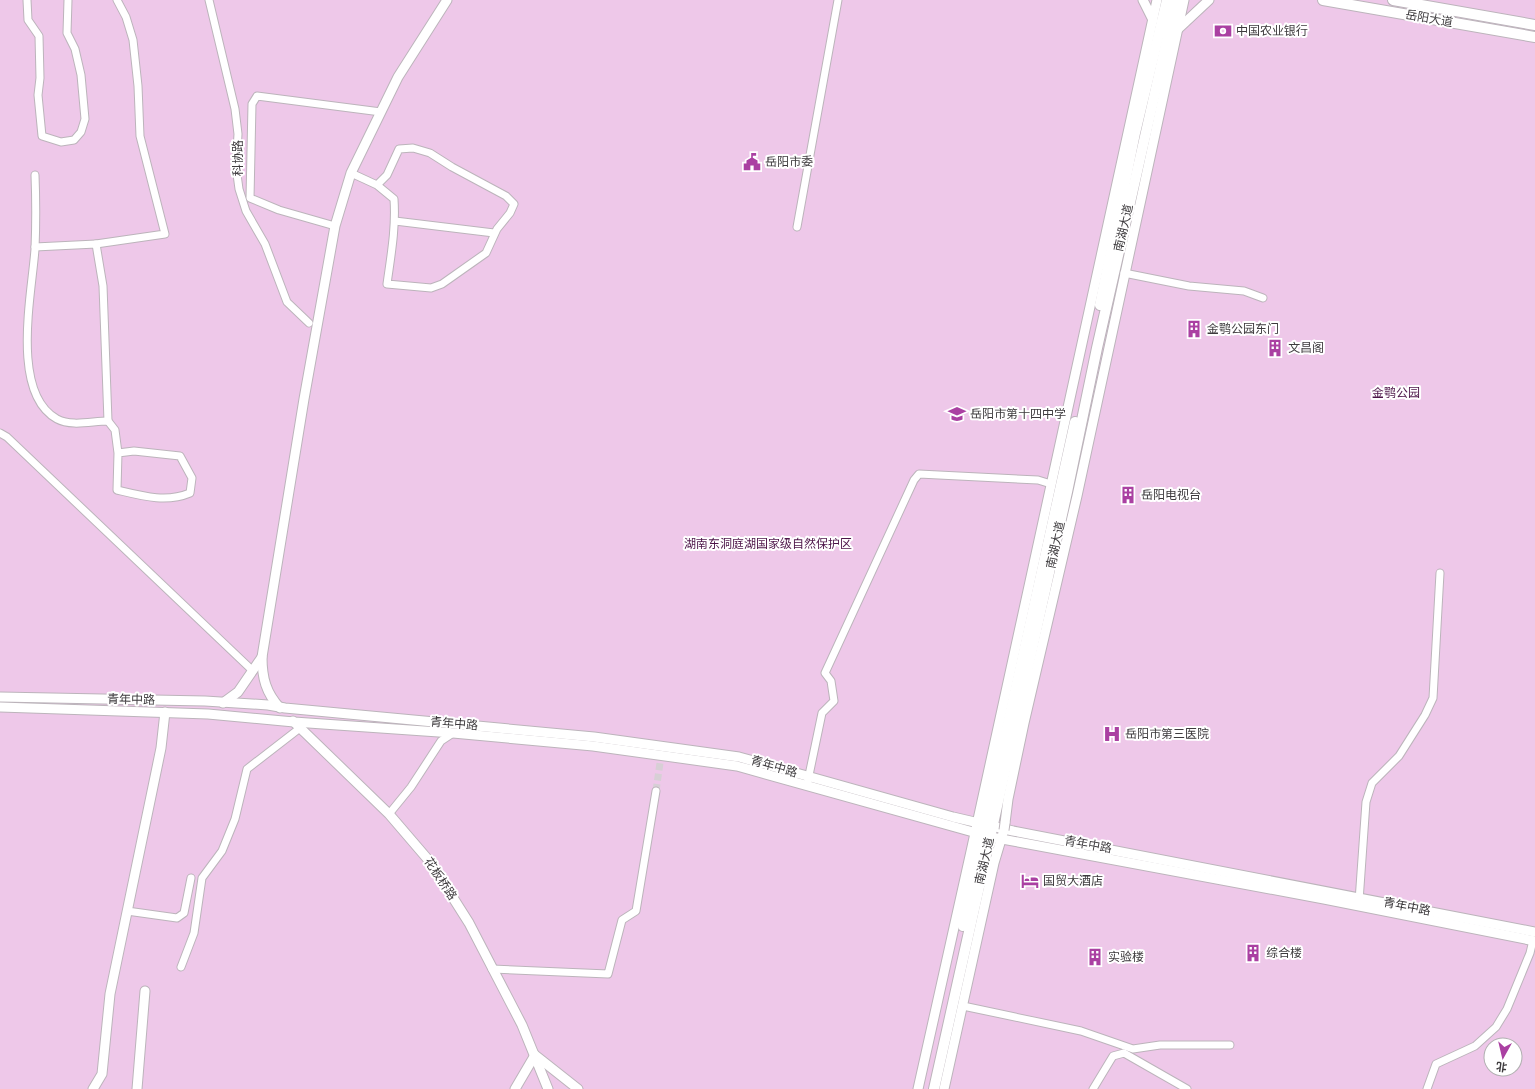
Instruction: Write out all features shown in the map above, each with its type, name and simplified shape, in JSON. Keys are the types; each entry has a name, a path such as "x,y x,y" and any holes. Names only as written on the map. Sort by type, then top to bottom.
{"main road":[{"path":"223,703 238,692 262,657 304,399 335,226 351,173 398,77 447,0"},
{"path":"1143,0 1163,37 1178,29 1209,0"},
{"path":"918,1089 984,830 1051,484 1157,0"},
{"name":"南湖大道","path":"927,1089 984,830 1067,492 1163,37 1167,0"},
{"name":"南湖大道","path":"1163,37 1176,0"},
{"path":"944,1089 994,864 1004,826 1008,799 1024,723 1077,496 1184,0"},
{"name":"岳阳大道","path":"1323,0 1535,37"},
{"name":"岳阳大道","path":"1393,0 1535,25"},
{"name":"花板桥路","path":"262,657 262,671 269,696 388,814 431,863 469,923 535,1055 548,1089"},
{"name":"青年中路","path":"0,697 223,703 279,707 594,737 738,757 984,830 1001,839 1359,901"},
{"name":"青年中路","path":"0,708 208,714 297,725 453,733 593,746 736,766 807,786 984,830 1359,901 1534,937"},
{"path":"93,1089 102,1074 110,994 160,748 165,712"},
{"name":"南湖大道","path":"934,1089 984,830"},
{"path":"137,1089 145,991"},
{"path":"515,1089 535,1055 578,1089"}],"street":[{"path":"27,0 28,20 39,36 40,78 38,94 42,136 61,142 74,140 81,132 85,120 81,74 75,49 68,33 68,0"},
{"path":"35,247 96,244 165,234 140,136 138,86 133,40 126,17 117,0"},
{"name":"科协路","path":"209,0 235,109 238,134 236,167 239,189 246,211 265,244 287,302 309,323"},
{"path":"797,227 838,0"},
{"path":"335,226 279,210 250,198 252,104 257,96 381,112"},
{"path":"351,173 377,185 394,199 395,221 386,284 431,288 442,284 486,253 494,233 510,213 514,204 506,196 452,167 430,153 413,148 399,149 387,175 377,185"},
{"path":"35,175 35,247 26,357 32,388 46,410 57,420 79,424 108,421"},
{"path":"395,221 494,233"},
{"path":"96,244 103,286 108,421 115,430 118,453 117,490 150,498 177,498 190,493 192,478 180,456 134,451 118,453"},
{"path":"1124,273 1189,286 1244,291 1263,298"},
{"path":"0,433 46,474 253,671"},
{"path":"807,786 822,713 834,701 831,681 824,673 916,477 919,474 1038,480 1051,484"},
{"path":"1359,901 1366,802 1372,783 1399,756 1425,715 1433,698 1440,573"},
{"path":"181,968 194,933 202,878 222,851 235,819 247,769 297,725"},
{"path":"388,814 411,787 441,741 453,733"},
{"path":"492,969 608,974 622,920 636,911 656,791"},
{"path":"127,911 177,918 184,914 191,878"},
{"path":"1427,1089 1436,1064 1475,1046 1496,1028 1510,1003 1530,953 1534,937"},
{"path":"963,1006 1081,1031 1133,1049 1160,1045 1230,1045"},
{"path":"1095,1088 1113,1056 1124,1053 1187,1089"}],"green space":[{"name":"湖南东洞庭湖国家级自然保护区","path":"0,0 1535,0 1535,1089 0,1089"}],"tunnel":[{"path":"656,791 661,756"}],"place":[{"name":"中国农业银行","path":"1223,31"},
{"name":"岳阳市委","path":"752,162"},
{"name":"金鹗公园东门","path":"1194,329"},
{"name":"文昌阁","path":"1275,348"},
{"name":"岳阳市第十四中学","path":"957,414"},
{"name":"岳阳电视台","path":"1128,495"},
{"name":"岳阳市第三医院","path":"1112,734"},
{"name":"国贸大酒店","path":"1030,881"},
{"name":"综合楼","path":"1253,953"},
{"name":"实验楼","path":"1095,957"}],"park label":[{"name":"金鹗公园","path":"1396,393"}]}
